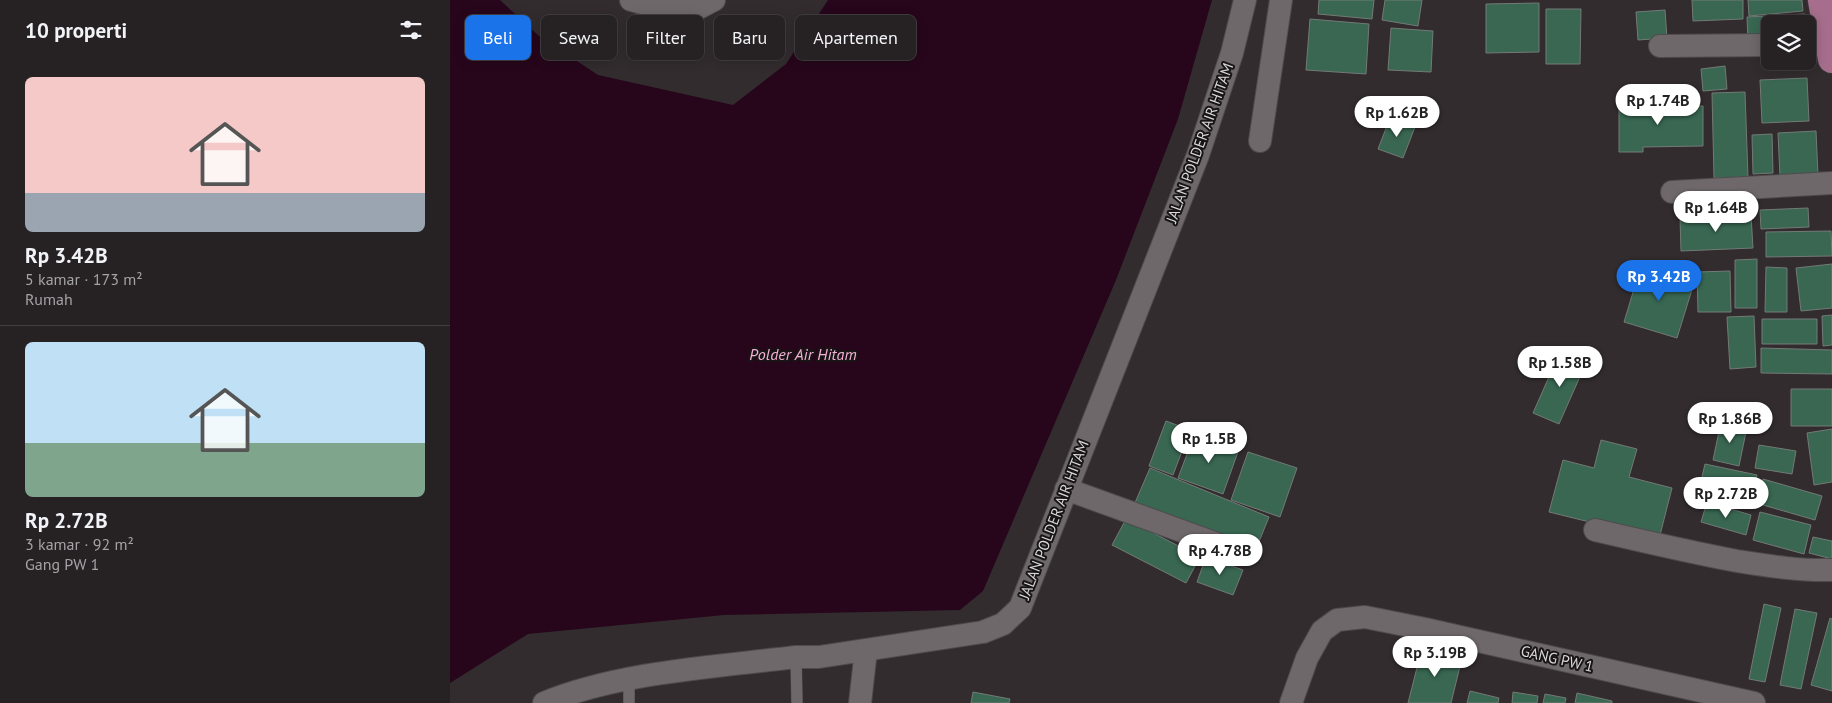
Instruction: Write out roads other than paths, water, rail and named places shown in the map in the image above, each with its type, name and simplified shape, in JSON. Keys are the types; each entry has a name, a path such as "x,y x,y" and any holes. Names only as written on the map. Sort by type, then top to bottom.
{"highway":[{"path":"1822,0 1823,50"}],"street":[{"path":"631,0 663,9 695,10 714,0"},
{"path":"1244,2 1280,5 1260,141"},
{"name":"JALAN POLDER AIR HITAM","path":"544,703 560,696 629,678 796,657 819,657 984,632 1003,624 1020,608 1198,155 1232,53 1244,2"},
{"path":"1660,46 1761,45"},
{"path":"1672,192 1832,183"},
{"path":"1066,489 1234,550"},
{"path":"1595,530 1705,555 1778,568 1812,571 1832,570"},
{"name":"GANG PW 1","path":"1290,703 1307,658 1322,631 1337,620 1365,617 1754,703"},
{"path":"860,703 866,650"}],"lane":[{"path":"796,657 797,703"},
{"path":"629,678 629,703"}],"water":[{"name":"Polder Air Hitam","path":"450,0 500,0 516,15 465,15 465,60 531,60 531,29 541,37 541,60 575,60 598,75 733,105 786,64 795,50 795,60 916,60 916,15 818,15 828,0 1212,0 1178,119 1116,280 983,591 960,610 724,615 528,634 450,683"}]}
